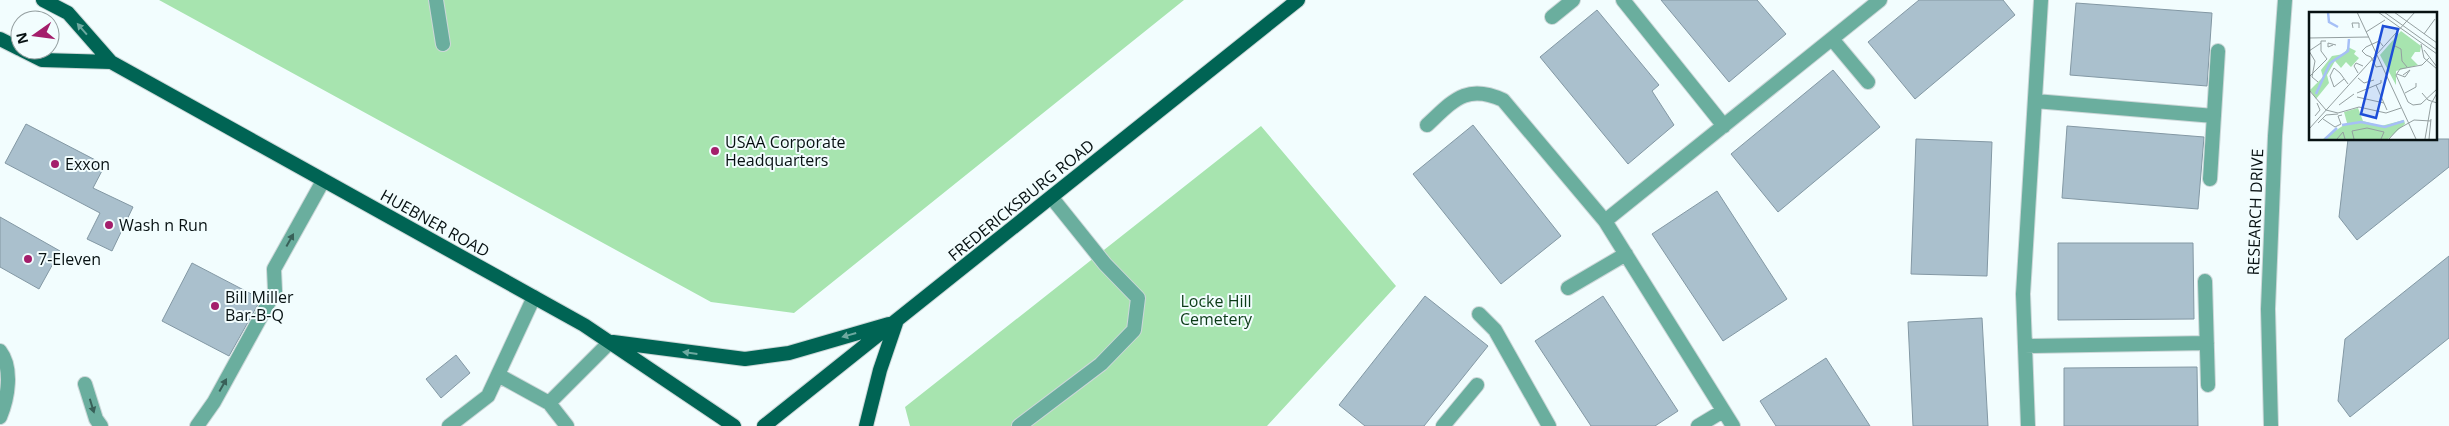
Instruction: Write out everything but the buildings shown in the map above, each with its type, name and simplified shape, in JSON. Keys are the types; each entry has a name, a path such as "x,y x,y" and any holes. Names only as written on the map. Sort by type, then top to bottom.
{"main road":[{"name":"FREDERICKSBURG ROAD","path":"764,426 1298,0"},
{"name":"HUEBNER ROAD","path":"46,1 68,13 110,62 610,342 734,426"},
{"name":"HUEBNER ROAD","path":"42,60 110,62"},
{"path":"610,342 745,359 789,353 896,322"},
{"path":"866,426 880,370 896,322"}],"street":[{"path":"436,0 443,44"},
{"path":"1552,17 1573,0"},
{"path":"1624,0 1724,126"},
{"path":"1605,222 1880,0"},
{"path":"2028,426 2023,294 2041,0"},
{"name":"RESEARCH DRIVE","path":"2271,426 2268,309 2275,136 2285,0"},
{"path":"1832,39 1868,82"},
{"path":"2210,179 2218,51"},
{"path":"1427,125 1455,100 1471,92 1486,92 1503,100 1605,222 1733,426"},
{"path":"2035,101 2214,116"},
{"path":"197,426 214,402 275,291 274,269 323,181"},
{"path":"1019,426 1101,364 1134,330 1138,298 1105,264 1052,198"},
{"path":"1568,288 1626,254"},
{"path":"2205,281 2208,385"},
{"path":"449,426 488,396 534,298"},
{"path":"1479,314 1495,330 1549,426"},
{"path":"549,403 610,342"},
{"path":"2025,346 2207,343"},
{"path":"0,350 6,359 7,400 0,417"},
{"path":"498,375 549,403 567,426"},
{"path":"85,384 96,419 101,426"},
{"path":"1443,426 1477,385"},
{"path":"1698,426 1723,411"}],"green space":[{"name":"USAA Corporate Headquarters","path":"159,0 1184,0 794,313 711,302"},
{"name":"Locke Hill Cemetery","path":"1261,126 1396,286 1267,426 910,426 905,407"}],"place":[{"name":"USAA Corporate Headquarters","path":"715,151"},
{"name":"Exxon","path":"55,164"},
{"name":"Wash n Run","path":"109,225"},
{"name":"7-Eleven","path":"28,259"},
{"name":"Bill Miller Bar-B-Q","path":"215,306"}]}
